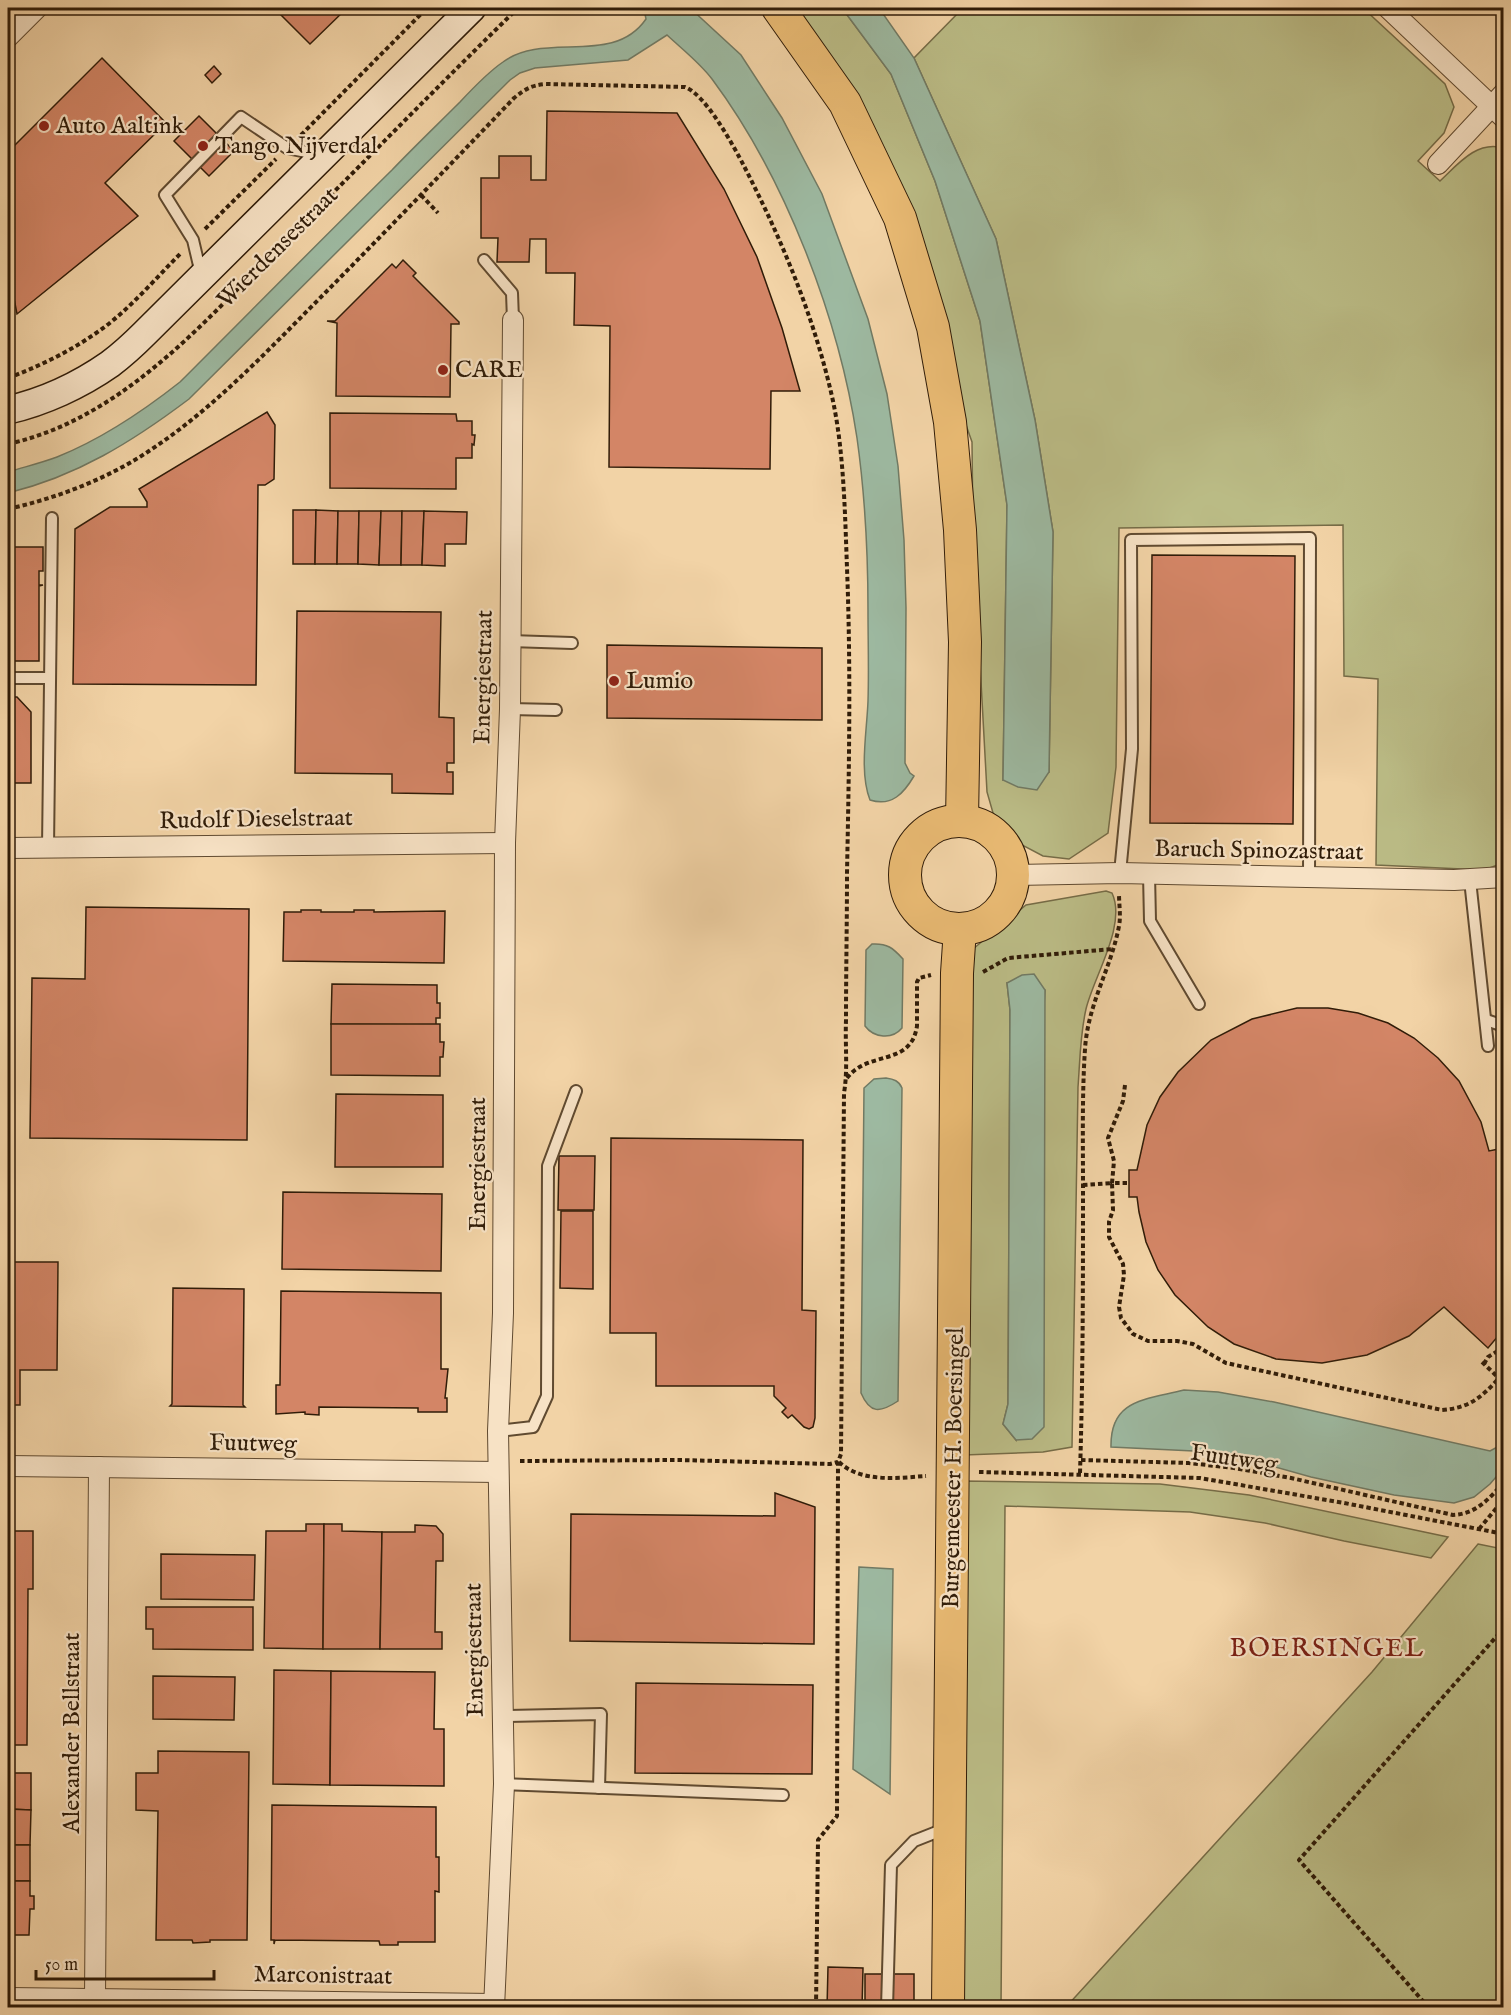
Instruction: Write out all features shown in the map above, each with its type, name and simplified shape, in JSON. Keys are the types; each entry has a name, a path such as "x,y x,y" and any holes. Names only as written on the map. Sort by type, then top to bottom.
{"main road":[{"path":"778,8 845,103 900,218 933,327 950,422 960,530 965,642 962,821"},
{"path":"962,821 982,826 999,838 1012,862 1013,875 1006,902 998,913 980,924 960,929 948,928 926,917 910,898 905,874 911,850 927,831 944,824 962,821"},
{"name":"Burgemeester H. Boersingel","path":"948,2007 957,974 960,929"}],"street":[{"path":"8,37 37,8"},
{"name":"Wierdensestraat","path":"8,410 56,393 91,376 111,363 202,277 472,8"},
{"path":"1388,8 1499,106 1438,164"},
{"name":"Energiestraat","path":"494,2006 504,1784 501,1716 498,1431 503,1313 505,843 510,709 513,320"},
{"name":"Rudolf Dieselstraat","path":"8,848 505,843"},
{"name":"Baruch Spinozastraat","path":"1013,875 1119,873 1470,880 1503,877"},
{"name":"Fuutweg","path":"8,1466 498,1467"},
{"name":"Alexander Bellstraat","path":"95,1998 99,1467"},
{"name":"Marconistraat","path":"8,1998 494,2006"}],"lane":[{"path":"202,277 194,240 165,195 241,117 287,148 324,156"},
{"path":"484,260 512,293 513,320"},
{"path":"48,848 52,519"},
{"path":"1119,873 1132,749 1131,540 1310,538 1309,878"},
{"path":"510,641 572,643"},
{"path":"8,678 50,678"},
{"path":"510,709 556,710"},
{"path":"1149,874 1150,921 1199,1004"},
{"path":"1470,880 1488,1046"},
{"path":"1486,1020 1503,1026"},
{"path":"498,1431 533,1427 547,1396 548,1166 576,1090"},
{"path":"501,1716 601,1714 599,1788"},
{"path":"504,1784 783,1795"},
{"path":"887,2007 891,1865 914,1841 950,1827"}],"path":[{"path":"8,378 37,368 99,331 122,312 427,8"},
{"name":"Wierdensestraat","path":"8,444 28,440 89,412 149,373 518,8"},
{"path":"8,509 92,482 139,457 173,435 275,343 514,98 533,85 676,86 691,90 701,98 737,153 763,202 792,270 833,403 842,482 850,638 847,1079 844,1093 841,1454 838,1462 837,1816 818,1840 816,2007"},
{"path":"421,195 438,213"},
{"path":"1080,1473 1082,1123 1087,1029 1093,1002 1113,949 1119,925 1119,873"},
{"path":"1125,1085 1123,1101 1108,1138 1114,1161 1113,1210 1109,1222 1109,1237 1123,1264 1124,1275 1119,1307 1121,1318 1126,1326 1140,1338 1148,1341 1186,1342 1226,1363 1442,1410 1461,1408 1473,1402 1485,1394 1499,1378"},
{"path":"1083,1185 1127,1183"},
{"path":"1503,1347 1483,1363 1503,1383"},
{"path":"498,1467 679,1460 831,1464 838,1462"},
{"path":"1081,1460 1189,1463 1234,1468 1291,1478 1453,1515 1473,1511 1503,1482"},
{"name":"Fuutweg","path":"838,1462 847,1469 862,1475 900,1478 953,1472 1080,1473 1200,1478 1503,1534"},
{"path":"1479,1529 1503,1499"},
{"path":"1429,2007 1299,1860 1503,1628"}],"green space":[{"path":"793,8 842,8 891,74 935,181 980,321 1007,505 1003,780 1049,772 1053,532 1035,420 996,239 914,58 963,8 1363,8 1445,84 1454,107 1444,133 1418,161 1440,181 1461,161 1476,151 1494,146 1503,148 1503,863 1484,870 1376,865 1378,679 1344,676 1343,525 1119,528 1116,767 1108,833 1069,859 1043,856 1022,845 993,813 987,792 973,534 972,442 955,394 939,313"},
{"path":"1106,891 1112,893 1116,906 1108,951 1086,1009 1080,1048 1072,1447 1043,1452 964,1455 973,949 1026,905","holes":["1007,983 1045,990 1016,1440 1003,1424 1008,1404 1010,1010"]},
{"path":"963,1481 1160,1484 1249,1495 1448,1537 1431,1558 1265,1523 1190,1512 1005,1506 1001,2007 962,2008"},
{"path":"1478,1544 1503,1549 1503,2007 1066,2007 1372,1672"}],"shaded area":[{"path":"638,8 690,8 741,55 782,118 822,194 868,319 887,394 898,466 904,540 906,608 905,763 914,776 897,797 885,802 870,800 865,777 864,751 868,701 866,524 857,438 849,392 837,345 805,250 763,160 712,79 667,35 628,60 535,68 520,73 510,80 189,399 103,456 57,477 8,493 8,472 57,457 90,442 151,404 180,382 497,66 520,53 538,49 597,46 616,42 632,33 646,19 645,14"},
{"path":"842,8 879,8 914,58 996,239 1035,420 1053,532 1049,772 1037,790 1018,787 1003,780 1007,505 980,321 935,181 891,74"},
{"path":"872,944 889,947 903,959 902,1028 888,1036 873,1033 865,1026 866,950"},
{"path":"1034,974 1045,990 1044,1427 1032,1439 1016,1440 1003,1424 1008,1404 1010,1010 1007,983 1022,975"},
{"path":"886,1078 896,1081 902,1088 898,1401 886,1408 876,1409 868,1405 861,1393 864,1088 874,1079"},
{"path":"1184,1390 1218,1392 1274,1402 1490,1451 1503,1444 1503,1469 1474,1497 1454,1503 1394,1495 1311,1477 1250,1460 1194,1451 1111,1447 1112,1431 1116,1419 1123,1411 1132,1404"},
{"path":"859,1567 893,1569 890,1794 853,1769"}],"building":[{"path":"274,8 347,8 310,44"},
{"path":"102,58 166,123 105,183 138,216 17,314 8,267 8,152"},
{"path":"214,66 221,74 212,83 205,75"},
{"path":"547,111 677,113 724,189 757,257 782,328 800,391 771,391 770,469 609,467 610,326 574,325 575,273 546,273 546,239 530,239 529,262 497,262 498,238 481,238 481,178 499,178 499,156 531,156 531,180 546,180"},
{"path":"199,116 234,151 209,176 174,141"},
{"path":"403,260 416,273 413,276 459,322 459,324 451,324 450,397 336,396 337,323 327,321 335,321 392,264 396,268"},
{"path":"267,412 275,425 274,479 265,485 258,485 256,685 73,684 75,529 110,507 147,507 147,502 139,489"},
{"path":"330,413 456,414 457,421 472,421 472,435 475,435 474,445 472,444 472,458 456,458 456,489 330,488"},
{"path":"293,510 316,510 315,564 293,564"},
{"path":"316,510 338,511 337,564 315,564"},
{"path":"338,511 359,511 358,564 337,564"},
{"path":"359,511 381,511 379,565 358,564"},
{"path":"381,511 402,511 401,565 379,565"},
{"path":"402,511 424,511 422,565 401,565"},
{"path":"424,511 467,512 466,544 445,544 445,566 422,565"},
{"path":"8,547 43,547 43,571 39,571 39,585 43,585 39,586 39,661 8,661"},
{"path":"1152,555 1295,556 1293,824 1150,823"},
{"path":"297,611 441,612 439,717 454,718 454,763 447,763 447,772 453,772 453,794 392,793 392,774 295,773"},
{"path":"607,645 822,648 822,720 607,718"},
{"path":"8,697 17,697 31,712 31,783 8,783"},
{"path":"86,907 249,909 247,1140 30,1138 32,978 85,979"},
{"path":"301,910 321,910 321,912 445,911 444,963 283,961 284,912 301,912"},
{"path":"332,984 437,985 440,1018 436,1018 436,1025 331,1024"},
{"path":"1297,1008 1328,1008 1358,1013 1388,1023 1414,1038 1438,1058 1459,1081 1481,1122 1489,1151 1504,1148 1504,1329 1488,1348 1444,1307 1409,1336 1367,1355 1322,1363 1276,1359 1234,1344 1208,1327 1175,1295 1158,1270 1146,1242 1137,1197 1129,1197 1129,1170 1137,1170 1147,1125 1160,1097 1178,1072 1211,1040 1252,1019"},
{"path":"331,1024 440,1024 440,1042 444,1042 443,1057 440,1057 440,1076 331,1075"},
{"path":"336,1094 443,1095 443,1167 335,1167"},
{"path":"611,1138 803,1140 802,1310 816,1311 813,1427 809,1429 804,1427 792,1415 788,1418 782,1412 786,1408 774,1396 774,1386 656,1386 656,1333 610,1333"},
{"path":"559,1156 595,1156 594,1210 558,1210"},
{"path":"283,1192 442,1194 441,1271 282,1269"},
{"path":"561,1211 593,1211 593,1289 560,1288"},
{"path":"8,1262 58,1262 57,1370 20,1370 20,1405 8,1405"},
{"path":"173,1288 244,1289 243,1405 245,1407 170,1406 172,1404"},
{"path":"281,1291 441,1293 441,1369 448,1369 445,1398 447,1398 447,1412 418,1412 418,1408 319,1407 319,1415 305,1414 305,1412 276,1414 276,1385 280,1385"},
{"path":"775,1493 815,1507 814,1644 570,1641 571,1514 775,1516"},
{"path":"306,1524 324,1524 323,1649 264,1648 266,1531 306,1531"},
{"path":"324,1524 342,1524 342,1531 382,1532 380,1649 323,1649"},
{"path":"415,1525 436,1526 443,1534 443,1561 436,1561 435,1632 442,1632 442,1649 380,1649 382,1532 415,1532"},
{"path":"8,1531 33,1531 33,1589 28,1589 27,1745 8,1745"},
{"path":"161,1554 255,1555 254,1600 161,1599"},
{"path":"146,1607 253,1607 253,1650 153,1649 153,1629 146,1629"},
{"path":"274,1670 331,1671 330,1785 273,1784"},
{"path":"331,1671 435,1672 434,1729 444,1729 444,1786 330,1785"},
{"path":"153,1676 235,1677 234,1720 153,1719"},
{"path":"636,1683 813,1685 812,1774 635,1773"},
{"path":"158,1751 249,1752 247,1940 210,1940 210,1942 193,1943 192,1940 156,1940 158,1811 136,1810 136,1773 158,1773"},
{"path":"8,1773 31,1773 31,1810 8,1809"},
{"path":"272,1805 436,1807 439,1892 435,1891 435,1942 398,1942 398,1945 380,1945 379,1941 275,1940 274,1944 274,1940 271,1940"},
{"path":"8,1809 31,1810 30,1845 8,1845"},
{"path":"8,1845 30,1845 30,1881 8,1881"},
{"path":"8,1881 30,1881 30,1896 34,1896 34,1909 30,1909 29,1935 8,1935"},
{"path":"828,1967 863,1968 862,2008 827,2008"},
{"path":"865,1974 914,1974 914,2005 865,2005"}],"place":[{"name":"Auto Aaltink","path":"44,126"},
{"name":"Tango Nijverdal","path":"203,146"},
{"name":"CARE","path":"443,370"},
{"name":"Lumio","path":"614,681"}],"district":[{"name":"BOERSINGEL","path":"1327,1648"}]}
